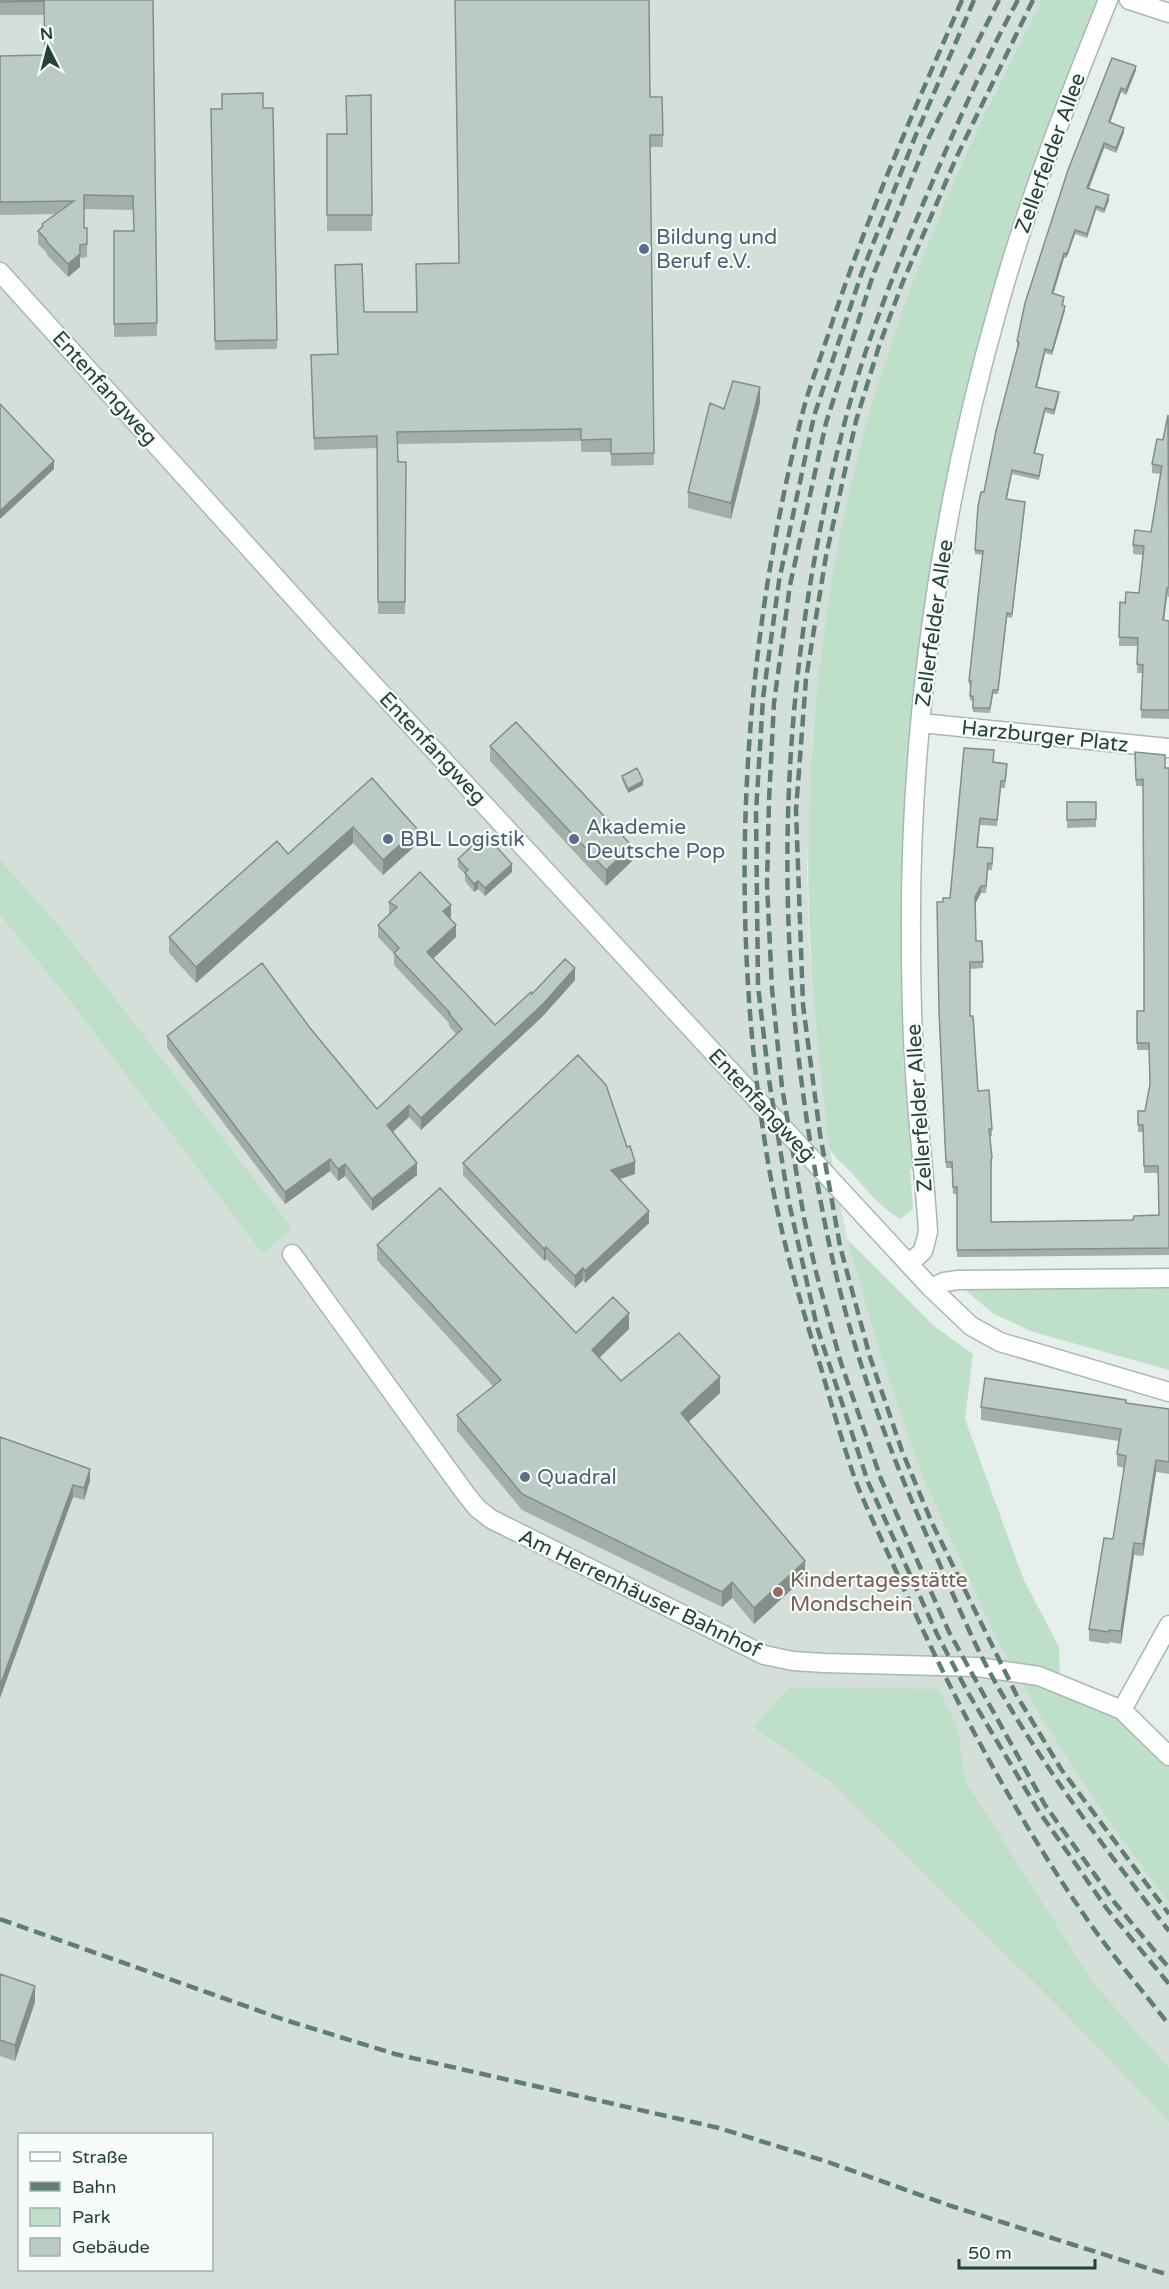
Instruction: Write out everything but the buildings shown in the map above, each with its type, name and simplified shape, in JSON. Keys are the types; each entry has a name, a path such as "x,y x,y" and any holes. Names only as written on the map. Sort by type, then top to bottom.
{"street":[{"name":"Zellerfelder Allee","path":"909,1264 922,1251 928,1232 915,1072 911,941 913,829 921,723 934,611 948,523 970,412 999,303 1023,225 1079,71 1108,0"},
{"path":"1129,0 1169,13"},
{"name":"Entenfangweg","path":"0,272 334,642 931,1288 971,1326 1000,1342 1169,1392"},
{"name":"Harzburger Platz","path":"921,723 1169,748"},
{"name":"Am Herrenhäuser Bahnhof","path":"292,1254 465,1493 477,1508 491,1519 764,1655 814,1662 966,1666 1013,1670 1040,1676 1122,1710 1169,1755"},
{"path":"931,1288 944,1282 958,1280 1169,1278"},
{"path":"1122,1710 1169,1625"}],"shaded area":[{"path":"0,0 1042,0 996,90 938,220 888,352 851,485 826,615 812,738 807,868 809,942 830,1150 847,1239 880,1354 1013,1670 1107,1819 1169,1903 1169,2289 0,2289 0,915 69,1000 263,1253 291,1227 66,934 0,859"}],"green space":[{"path":"1042,0 1103,0 964,411 903,941 903,1063 915,1166 910,1170 913,1209 900,1219 879,1203 837,1159 831,1151 828,1140 814,1006 809,910 812,748 820,667 831,585 846,505 889,350 921,260 958,172"},
{"path":"0,859 66,934 292,1228 263,1254 69,1000 0,915"},
{"path":"847,1239 934,1326 973,1354 965,1419 1023,1578 1059,1647 1060,1683 1091,1696 1169,1758 1169,1903 1107,1819 1041,1717 997,1640 922,1475 880,1354"},
{"path":"1169,1285 1169,1370 1033,1332 994,1314 964,1289 966,1286"},
{"path":"790,1688 938,1689 957,1725 966,1782 1094,1984 1169,2068 1169,2122 1059,2007 833,1784 753,1726"}],"railway":[{"path":"962,0 891,165 843,290 811,384 781,507 765,601 753,695 746,790 745,885 748,980 756,1074 769,1168 785,1244 842,1440 865,1504 938,1662 984,1751 1034,1838 1089,1922 1169,2025"},
{"path":"974,0 915,137 862,272 814,416 779,581 763,698 756,812 758,986 769,1080 788,1198 817,1327 868,1482 937,1634 967,1691 1038,1810 1107,1909 1169,1984"},
{"path":"999,0 926,143 872,278 826,423 790,585 774,703 767,884 772,989 782,1087 804,1218 816,1272 841,1363 881,1479 949,1632 1045,1805 1115,1903 1169,1968"},
{"path":"1018,0 958,122 881,308 853,392 823,514 807,607 795,700 789,794 788,887 792,981 801,1075 815,1170 834,1266 860,1361 902,1477 982,1658 1002,1694 1061,1786 1169,1931"},
{"path":"1033,0 957,156 902,284 879,346 856,421 826,556 806,679 796,810 803,1005 820,1134 840,1246 870,1357 902,1451 932,1523 1017,1696 1061,1769 1169,1914"},
{"path":"0,1919 282,2019 395,2054 719,2128 828,2162 951,2206 1169,2275"}],"place":[{"name":"Bildung und Beruf e.V.","path":"644,249"},
{"name":"BBL Logistik","path":"388,839"},
{"name":"Akademie Deutsche Pop","path":"574,839"},
{"name":"Quadral","path":"525,1477"},
{"name":"Kindertagesstätte Mondschein","path":"778,1592"}]}
